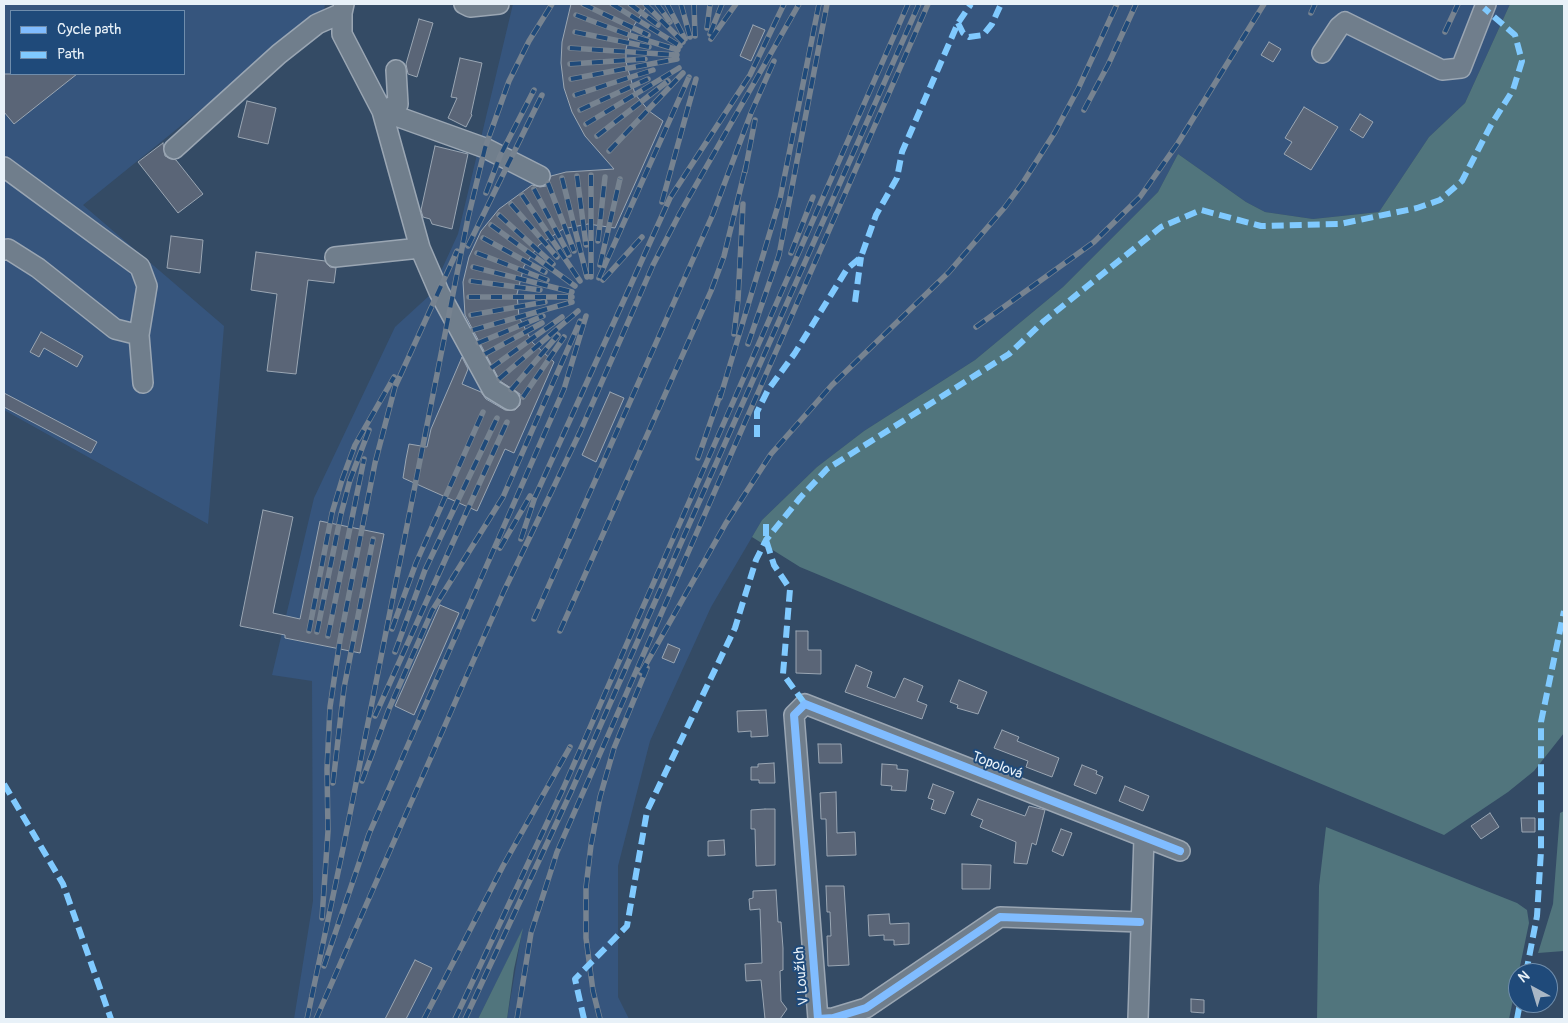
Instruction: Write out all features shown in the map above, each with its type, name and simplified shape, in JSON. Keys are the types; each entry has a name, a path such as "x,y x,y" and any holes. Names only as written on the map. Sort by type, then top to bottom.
{"street":[{"path":"464,4 470,7 499,4"},
{"path":"1322,53 1339,27 1345,22 1442,70 1461,68 1486,4"},
{"path":"343,8 342,34 382,111 420,248 439,292 492,389 510,400"},
{"path":"174,149 279,54 317,24 343,8"},
{"path":"382,111 398,104 396,70"},
{"path":"382,111 485,148 540,176"},
{"path":"4,167 140,268 147,286 139,335 143,383"},
{"path":"336,257 420,248"},
{"path":"4,250 8,249 38,268 115,329 139,335"},
{"name":"Topolová","path":"805,704 1180,851"},
{"name":"V Loužích","path":"805,704 794,715 818,1019 833,1018 866,1008 1000,917 1140,922"},
{"path":"1138,1019 1144,837"}],"shaded area":[{"path":"4,4 325,4 324,10 83,205 224,326 208,524 4,410"},
{"path":"513,4 1510,4 1465,103 1429,137 1379,212 1313,219 1265,212 1246,202 1178,154 1158,192 1063,287 975,360 864,431 817,467 762,520 711,607 650,741 618,866 618,997 629,1019 507,1019 522,931 478,1019 294,1019 313,901 312,681 272,675 314,498 395,327 430,295 458,234"}],"green space":[{"path":"1510,4 1564,4 1564,733 1534,771 1508,792 1444,835 800,567 752,537 762,520 817,467 864,431 975,360 1063,287 1158,192 1178,154 1246,202 1265,212 1313,219 1379,212 1429,137 1465,103"},
{"path":"1564,811 1564,951 1538,953 1553,904 1560,813"},
{"path":"1326,827 1517,903 1527,910 1529,923 1521,963 1508,963 1509,1019 1317,1019 1319,886"},
{"path":"523,928 514,969 507,1019 478,1019"}],"building":[{"path":"571,4 648,4 631,30 626,49 626,62 635,94 649,111 663,121 615,228 588,224 563,229 539,245 524,266 517,294 519,317 532,342 554,362 514,453 505,449 477,511 403,478 406,459 409,444 427,447 431,429 462,357 468,369 462,384 481,392 486,399 505,410 515,410 520,405 520,394 500,381 465,315 463,282 469,257 481,231 499,209 532,185 546,186 551,176 566,172 614,169 585,136 572,112 564,88 561,63 562,42"},
{"path":"419,19 433,23 417,77 408,74 406,64"},
{"path":"753,25 765,30 751,61 740,56"},
{"path":"1269,42 1281,49 1273,62 1261,55"},
{"path":"460,58 482,63 472,115 466,127 448,118 457,98 451,97"},
{"path":"4,74 76,75 14,124 4,112"},
{"path":"247,101 276,108 268,144 238,137"},
{"path":"1304,107 1338,127 1311,170 1284,154 1292,142 1285,138"},
{"path":"1360,114 1373,122 1363,138 1350,130"},
{"path":"163,143 165,156 176,160 203,194 178,213 138,162"},
{"path":"435,146 468,154 452,229 432,224 430,219 423,217 421,210"},
{"path":"171,236 203,240 200,273 167,268"},
{"path":"256,252 325,261 330,267 336,268 334,283 308,280 296,374 267,371 277,294 251,290"},
{"path":"41,332 83,356 77,367 44,348 39,357 30,352"},
{"path":"610,392 624,398 596,462 582,455"},
{"path":"4,393 97,442 91,453 4,407"},
{"path":"263,510 293,517 273,613 300,619 320,521 384,534 360,653 285,638 285,635 240,626"},
{"path":"440,605 459,613 414,715 395,706"},
{"path":"796,631 808,631 808,650 821,650 821,674 796,673"},
{"path":"668,644 680,649 674,663 662,658"},
{"path":"856,665 872,672 867,687 895,698 904,678 923,686 917,701 927,705 922,719 845,692"},
{"path":"959,680 987,692 978,714 957,708 958,705 950,702"},
{"path":"766,710 768,736 751,737 751,731 738,732 737,711"},
{"path":"1002,730 1019,737 1017,741 1059,758 1052,777 1026,767 1028,761 994,748"},
{"path":"818,744 841,744 842,763 819,763"},
{"path":"774,763 775,783 759,783 759,780 751,780 751,767 758,767 758,764"},
{"path":"882,764 897,765 897,769 908,770 906,791 891,790 892,786 881,785"},
{"path":"1082,765 1097,771 1096,774 1103,777 1096,794 1074,785"},
{"path":"933,784 954,792 945,814 931,809 934,800 928,798"},
{"path":"1125,786 1149,796 1143,811 1119,801"},
{"path":"836,792 837,833 855,832 856,855 827,856 826,819 821,819 820,793"},
{"path":"978,799 1025,816 1029,806 1045,810 1036,845 1032,843 1027,864 1014,863 1016,842 980,827 983,820 971,815"},
{"path":"775,809 775,865 756,866 755,829 751,829 751,810"},
{"path":"1490,813 1499,827 1481,839 1471,826"},
{"path":"1521,818 1535,818 1535,832 1522,832"},
{"path":"1061,829 1072,833 1063,856 1052,851"},
{"path":"724,840 725,855 708,856 708,841"},
{"path":"962,864 991,865 990,889 962,889"},
{"path":"826,886 844,886 849,965 828,966 827,936 831,936 830,912 827,912"},
{"path":"776,890 778,922 781,922 783,948 783,970 780,971 781,1001 787,1009 780,1019 765,1019 761,980 746,981 745,964 762,963 760,909 750,910 749,899 753,898 753,891"},
{"path":"889,914 890,924 909,923 909,944 894,945 894,940 884,940 884,935 869,936 868,915"},
{"path":"415,960 432,968 406,1019 385,1019"},
{"path":"1191,999 1204,1000 1204,1013 1191,1012"}],"railway":[{"path":"307,1019 344,844 468,218 485,148 509,81 529,41 552,4"},
{"path":"583,4 648,35"},
{"path":"612,4 680,46"},
{"path":"630,4 658,25"},
{"path":"645,4 683,42"},
{"path":"657,4 670,22"},
{"path":"667,4 685,39"},
{"path":"681,4 690,37"},
{"path":"694,4 695,36"},
{"path":"707,28 710,4"},
{"path":"710,34 722,4"},
{"path":"711,39 736,4"},
{"path":"521,539 535,497 670,198 750,75 784,4"},
{"path":"316,1019 504,591 580,432 653,265 680,213 799,4"},
{"path":"720,398 780,199 819,4"},
{"path":"748,344 779,255 827,4"},
{"path":"455,1019 563,789 908,4"},
{"path":"465,1019 571,792 919,4"},
{"path":"517,1019 531,933 557,852 928,4"},
{"path":"641,673 726,523 771,454 832,385 949,272 1005,207 1024,181 1055,132 1078,89 1117,4"},
{"path":"1084,110 1108,65 1136,4"},
{"path":"976,327 1094,242 1140,197 1178,143 1264,4"},
{"path":"1311,13 1315,4"},
{"path":"1445,32 1458,4"},
{"path":"576,15 629,35 678,50"},
{"path":"575,32 649,47"},
{"path":"570,48 677,55"},
{"path":"570,64 645,59"},
{"path":"571,79 677,59"},
{"path":"534,619 713,214 751,113 774,61"},
{"path":"586,124 679,68"},
{"path":"575,95 653,70"},
{"path":"609,151 683,73"},
{"path":"599,278 689,77"},
{"path":"580,110 648,79"},
{"path":"662,202 696,79"},
{"path":"597,136 668,81"},
{"path":"486,193 500,156 534,90"},
{"path":"468,246 542,95"},
{"path":"745,172 755,120"},
{"path":"560,631 711,291 724,256 746,166"},
{"path":"591,175 591,277"},
{"path":"577,176 586,245"},
{"path":"598,241 605,177"},
{"path":"562,178 587,277"},
{"path":"600,265 620,179"},
{"path":"548,183 574,251"},
{"path":"534,189 569,255"},
{"path":"522,195 580,281"},
{"path":"791,253 813,197"},
{"path":"511,204 557,257"},
{"path":"734,334 738,300 743,204"},
{"path":"499,215 553,264"},
{"path":"491,225 575,286"},
{"path":"603,280 642,237"},
{"path":"483,238 545,272"},
{"path":"322,918 328,831 327,769 330,707 340,640 375,463 395,387 457,251"},
{"path":"477,253 547,280"},
{"path":"473,267 572,292"},
{"path":"471,281 540,290"},
{"path":"469,297 572,297"},
{"path":"471,315 545,302"},
{"path":"473,330 572,302"},
{"path":"499,379 578,311"},
{"path":"478,343 543,316"},
{"path":"324,966 369,834 564,389 586,316"},
{"path":"491,368 562,317"},
{"path":"362,781 389,709 432,611 503,497 580,321"},
{"path":"485,354 542,323"},
{"path":"511,390 558,335"},
{"path":"523,397 564,337"},
{"path":"309,631 332,513 342,480 355,445 394,377"},
{"path":"698,458 721,392"},
{"path":"392,629 416,563 483,412"},
{"path":"395,652 425,570 497,418"},
{"path":"375,716 507,422"},
{"path":"317,632 341,514 350,480 369,430"},
{"path":"328,636 364,459"},
{"path":"500,548 530,496"},
{"path":"333,783 344,688 373,539"},
{"path":"600,1019 593,991 586,938 586,887 591,845 600,797 614,748 647,668"},
{"path":"424,1019 503,866 570,747"}],"marked path":[{"path":"757,437 757,412 768,390 795,353 847,269 861,257 876,215 897,178 902,152 958,23 971,4"},
{"path":"958,23 963,33 969,37 983,35 992,24 1001,4"},
{"path":"584,1019 575,979 627,926 647,811 735,628 756,560 766,540 800,498 827,469 1009,354 1044,321 1161,227 1201,210 1261,226 1340,224 1417,208 1440,200 1462,181 1491,125 1513,90 1522,61 1515,35 1484,8"},
{"path":"855,302 861,257"},
{"path":"766,524 766,540 774,565 790,589 783,674 805,704"},
{"path":"1528,963 1537,916 1541,851 1541,722 1564,611"},
{"path":"4,784 63,884 111,1019"},
{"path":"1517,1019 1518,1013"}],"cycle path":[{"path":"1140,922 1000,917 866,1008 833,1018 818,1019 794,715 805,704 1180,851"}]}
